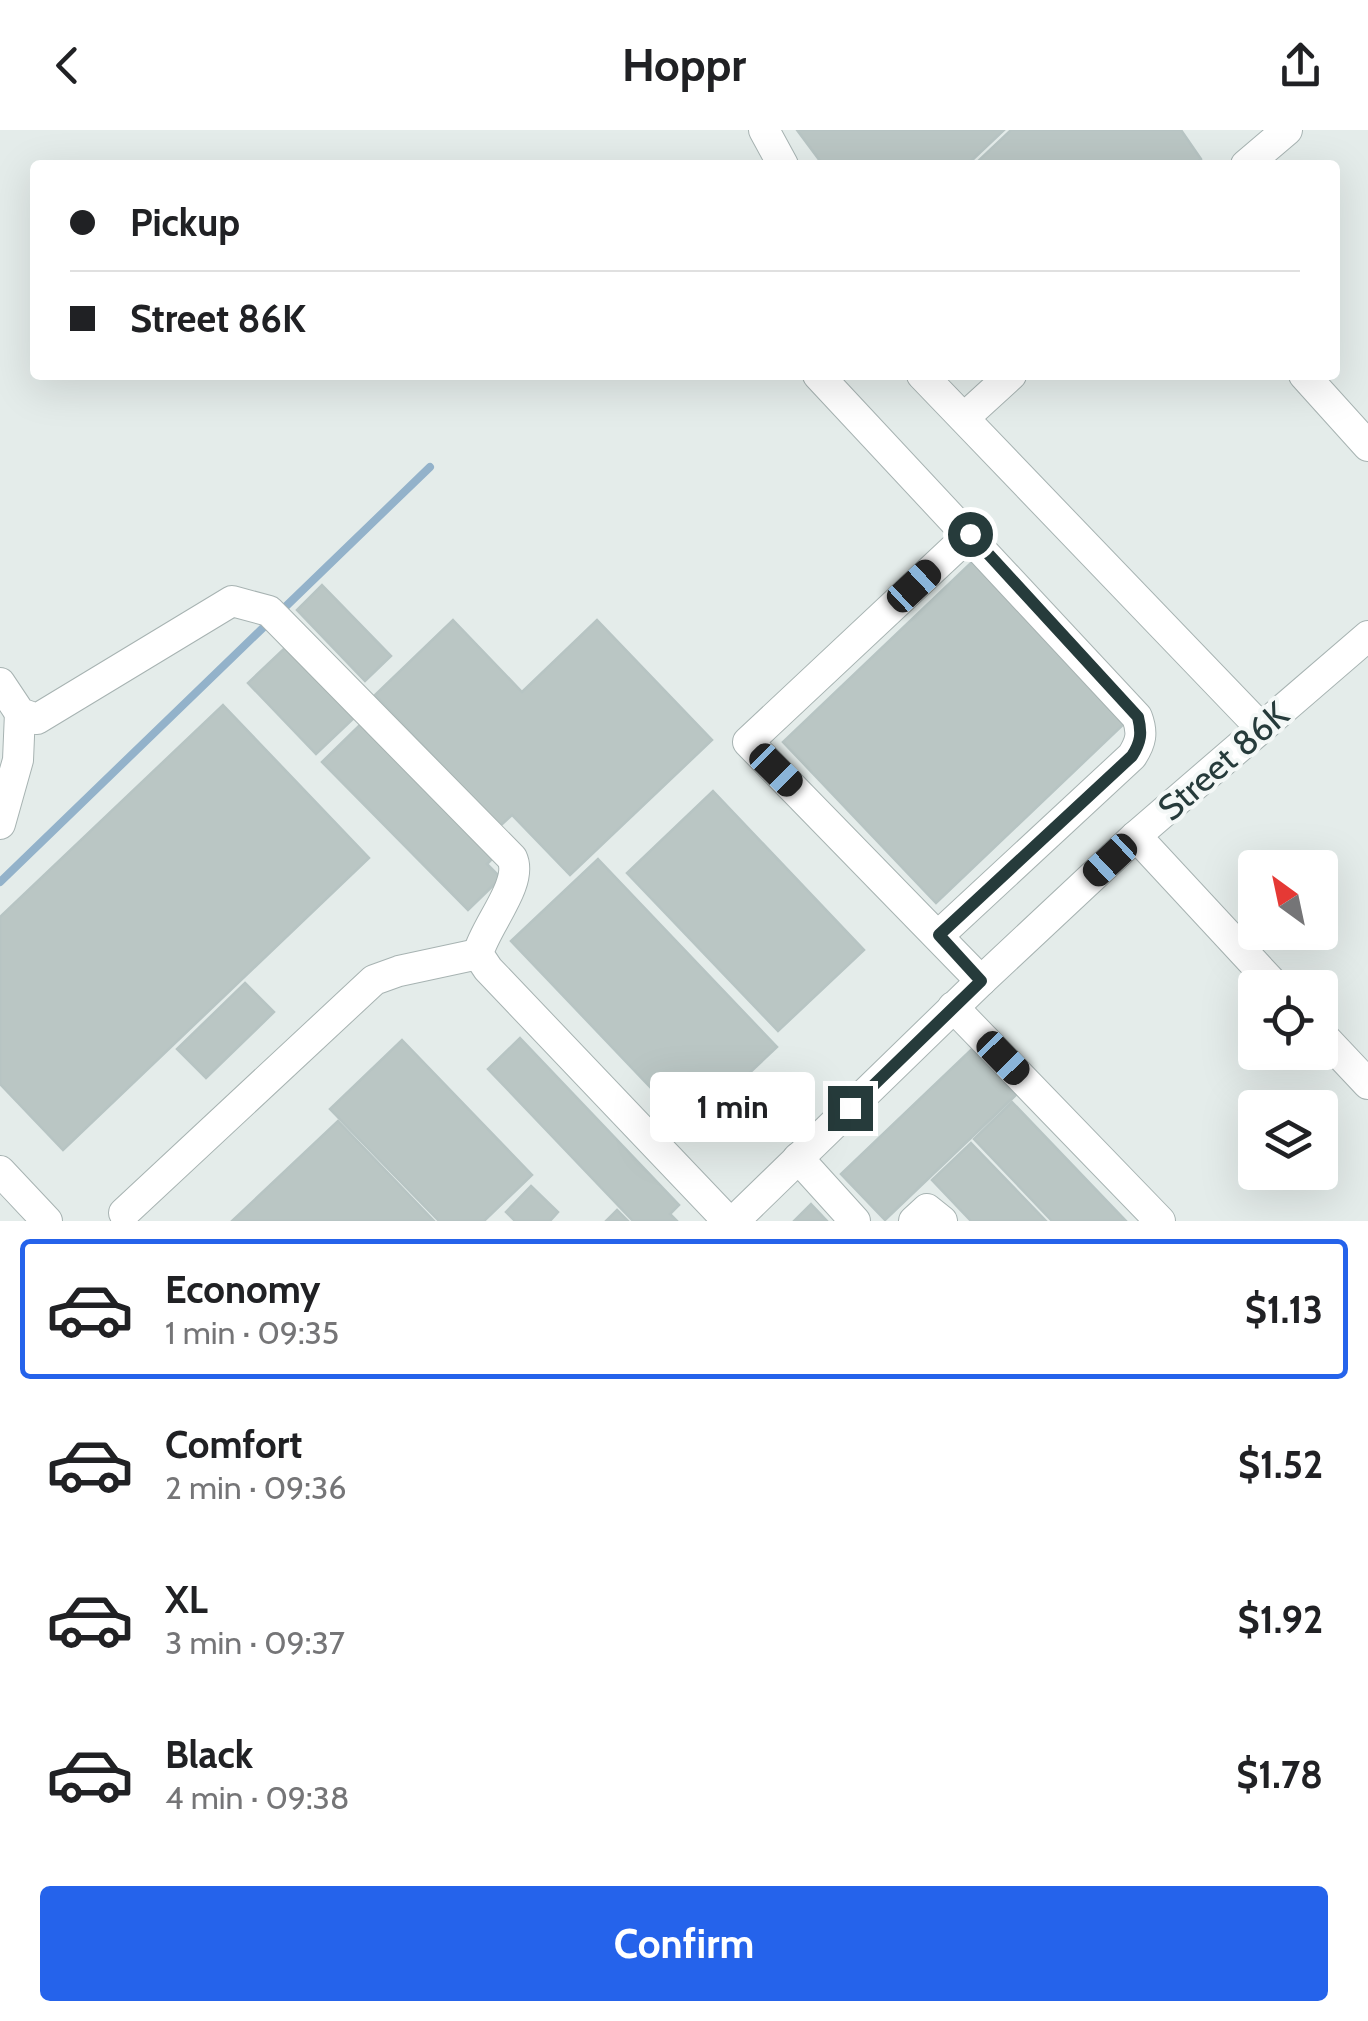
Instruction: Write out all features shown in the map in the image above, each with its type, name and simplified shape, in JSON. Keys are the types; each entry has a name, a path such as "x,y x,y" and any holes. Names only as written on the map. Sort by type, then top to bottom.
{"street":[{"path":"764,130 780,160"},
{"path":"1252,160 1287,130"},
{"path":"823,380 1138,717 1142,731 1140,745 1132,756 939,935"},
{"path":"927,380 1261,728"},
{"path":"964,418 1006,380"},
{"path":"1309,380 1368,446"},
{"path":"970,534 748,742 981,981"},
{"path":"20,713 37,719 232,602 276,617 512,858 517,869 515,880 488,926 478,954"},
{"name":"Street 86K","path":"731,1221 1136,836 1368,636"},
{"path":"0,683 20,713 18,760 0,824"},
{"path":"1136,836 1260,970"},
{"path":"124,1213 374,980 399,970 478,954"},
{"path":"478,954 488,969 731,1221"},
{"path":"954,1008 1160,1221"},
{"path":"1338,1052 1368,1084"},
{"path":"798,1158 855,1221"},
{"path":"0,1171 47,1221"},
{"path":"914,1221 928,1208 942,1221"}],"building":[{"path":"797,130 1004,130 972,160 819,160"},
{"path":"1011,130 1181,130 1201,159 1200,160 979,160"},
{"path":"974,560 1128,720 936,903 783,742"},
{"path":"322,585 391,656 365,681 297,610"},
{"path":"453,620 522,692 597,620 712,740 570,875 512,815 500,826 375,695"},
{"path":"287,646 355,717 316,754 248,683"},
{"path":"223,705 369,858 63,1150 0,1084 0,917"},
{"path":"366,719 498,853 487,864 501,878 468,910 322,762"},
{"path":"713,791 864,950 778,1031 627,873"},
{"path":"598,859 777,1047 690,1129 511,941"},
{"path":"245,983 274,1012 206,1078 177,1049"},
{"path":"520,1038 679,1205 670,1214 677,1221 633,1221 488,1069"},
{"path":"402,1040 532,1175 484,1221 439,1221 330,1109"},
{"path":"972,1049 1016,1095 885,1220 841,1174"},
{"path":"1012,1102 1126,1221 1052,1221 974,1139"},
{"path":"338,1121 434,1221 232,1221"},
{"path":"971,1143 1046,1221 971,1221 932,1180"},
{"path":"531,1186 558,1212 550,1221 515,1221 506,1212"},
{"path":"811,1204 827,1221 794,1221"},
{"path":"617,1210 628,1221 606,1221"}],"waterway":[{"path":"280,612 430,467"},
{"path":"0,882 270,621"}],"route":[{"path":"850,1108 981,981 939,935 1140,745 1138,717 970,534"}]}
